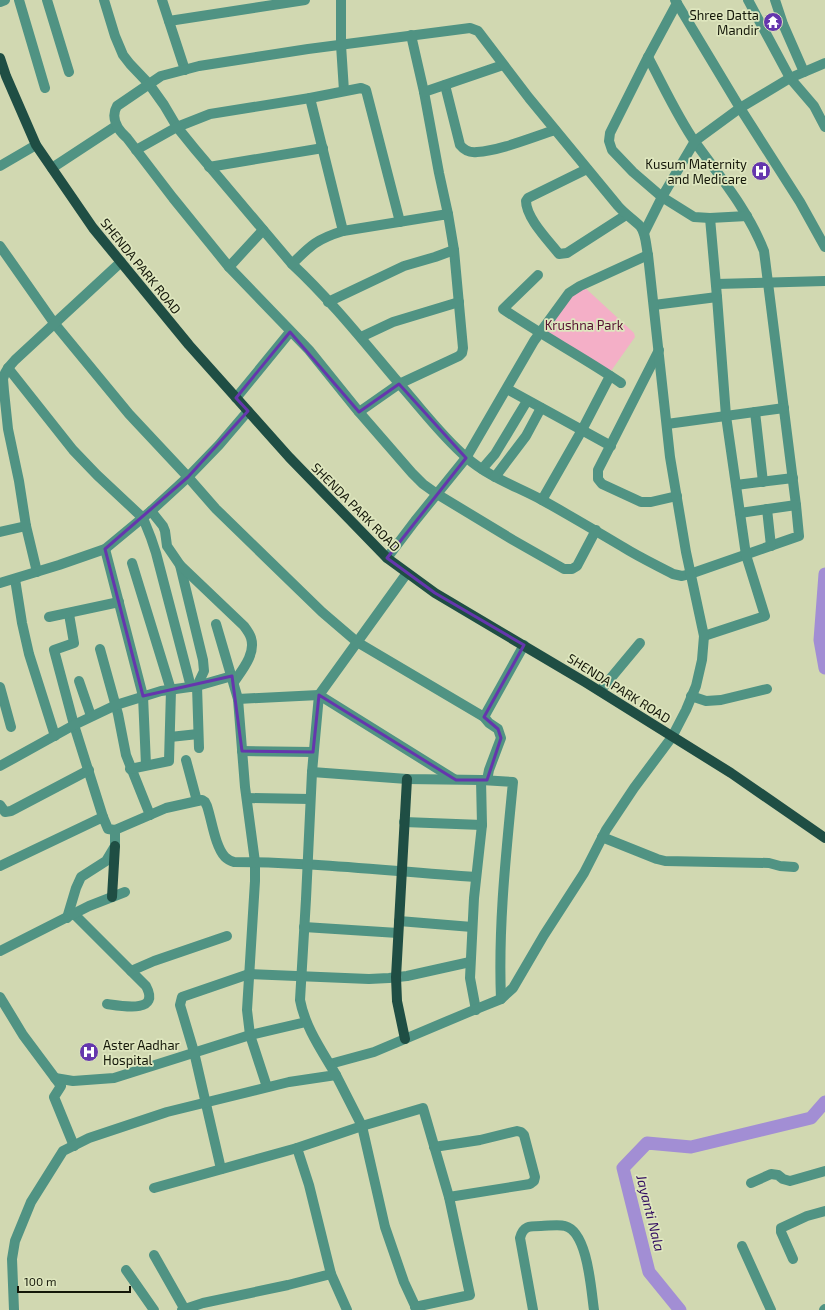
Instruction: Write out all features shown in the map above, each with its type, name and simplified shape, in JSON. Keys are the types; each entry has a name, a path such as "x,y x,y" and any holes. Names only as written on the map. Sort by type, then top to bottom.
{"main road":[{"name":"SHENDA PARK ROAD","path":"0,58 6,76 36,145 93,228 189,345 236,398 289,457 387,558 435,593 600,691 731,773 825,838"},
{"path":"405,1039 397,1001 396,978 407,779"},
{"path":"112,897 115,846"}],"street":[{"path":"0,2 5,0"},
{"path":"19,0 45,88"},
{"path":"47,0 69,72"},
{"path":"104,0 114,36 123,55 149,84 177,127 292,264 305,276 361,337 443,435 466,458 496,477 542,500 623,547 673,574 682,576 799,536 764,250 747,216 694,141 648,57"},
{"path":"162,0 184,70"},
{"path":"169,21 305,0"},
{"path":"341,0 341,45 344,91"},
{"path":"748,0 790,78 814,106 825,127"},
{"path":"775,0 783,24 804,72"},
{"path":"676,2 610,133 609,141 612,150 628,167 662,197 694,216 710,218 747,216"},
{"path":"676,2 740,108 800,202 825,247"},
{"path":"330,1064 374,1052 476,1010 501,999 513,988 544,935 584,873 602,836 622,805 672,737 696,686 702,660 704,636 690,574 670,457 654,305 644,233 640,227 626,215 587,169 503,65 478,31 470,28 411,35 198,66 161,76 117,106 114,111 116,126 127,138 172,198 230,267 308,350 359,412 423,484 513,540 564,569 572,569 577,566 596,530"},
{"path":"359,412 399,384 460,356 463,348 454,250 424,92 411,35"},
{"path":"644,233 662,197 694,141 740,108 790,78 825,63"},
{"path":"424,92 503,65"},
{"path":"445,85 460,145 464,150 476,153 499,148 555,130"},
{"path":"136,150 177,127 210,114 310,98 361,88 366,90 400,222"},
{"path":"310,98 343,231"},
{"path":"52,168 116,126"},
{"path":"0,166 36,145"},
{"path":"209,166 323,148"},
{"path":"587,169 528,198 526,201 528,212 560,254 567,253 626,215"},
{"path":"292,264 313,244 329,235 343,231 448,214"},
{"path":"704,636 765,616 746,555 726,416 710,218"},
{"path":"230,267 263,230"},
{"path":"0,246 54,323 129,414 216,509 311,602 357,642 484,717 489,723 498,729 501,738 484,780 482,825 472,927 470,978 476,1010"},
{"path":"328,302 404,266 454,250"},
{"path":"387,558 466,458 534,341 569,293 580,286 648,255"},
{"path":"37,572 26,526 19,481 4,429 3,379 8,368 54,323 121,262"},
{"path":"538,275 503,308 540,333 621,383"},
{"path":"716,284 825,281"},
{"path":"654,305 717,297"},
{"path":"361,337 393,322 459,302"},
{"path":"236,398 290,332"},
{"path":"659,350 598,470 598,479 602,484 641,502 651,502 677,496"},
{"path":"8,368 73,450 142,518 156,553 194,687 199,748"},
{"path":"542,500 582,430 610,376"},
{"path":"507,389 611,446"},
{"path":"482,469 495,454 527,401"},
{"path":"496,477 526,436 541,408"},
{"path":"667,424 784,408"},
{"path":"0,583 105,549 151,511 188,477 219,445 248,411"},
{"path":"755,412 763,482"},
{"path":"736,486 793,478"},
{"path":"740,513 796,505"},
{"path":"767,509 771,546"},
{"path":"0,766 91,716 116,705 143,696 233,679 250,656 252,645 251,637 244,626 180,565 167,546 163,526 151,511"},
{"path":"0,532 26,526"},
{"path":"105,549 143,696 146,765"},
{"path":"130,769 169,762 171,690 132,563"},
{"path":"180,565 204,667 203,676 194,687"},
{"path":"154,1188 297,1148 362,1126 423,1108 449,1197 470,1295 416,1308 404,1282 385,1227 362,1126 336,1074 306,1022 300,1000 300,976 308,864 310,799 319,695 407,573"},
{"path":"15,578 22,623 29,654 55,736"},
{"path":"49,617 69,614 119,602"},
{"path":"69,614 74,643 54,650 74,725 108,829 115,830 166,808 202,800 206,802 218,844 226,859 234,862 308,864 476,877"},
{"path":"216,624 238,699 242,752 255,862 255,889 247,1010 250,1034 267,1087"},
{"path":"600,691 640,643"},
{"path":"484,717 524,645"},
{"path":"100,649 116,705 130,769 150,815"},
{"path":"79,681 91,716"},
{"path":"0,686 3,713 12,727"},
{"path":"691,696 706,701 721,700 767,689"},
{"path":"238,699 319,695 456,780"},
{"path":"170,737 198,734"},
{"path":"242,752 313,752"},
{"path":"186,760 197,801"},
{"path":"0,805 5,812 12,811 89,770"},
{"path":"312,772 407,779 512,782 501,913 499,965 501,999"},
{"path":"247,798 310,799"},
{"path":"0,866 103,816"},
{"path":"404,822 482,825"},
{"path":"71,916 76,888 81,876 106,861 115,846 115,830"},
{"path":"602,836 665,861 769,863 780,866 794,867"},
{"path":"0,951 71,916 125,892"},
{"path":"71,916 131,971 149,991 147,1002 142,1006 131,1008 107,1004"},
{"path":"399,921 472,927"},
{"path":"304,927 398,933"},
{"path":"131,971 143,965 227,936"},
{"path":"221,1170 194,1052 180,1005 182,997 249,974 369,979 396,978 470,962"},
{"path":"0,998 23,1035 61,1086 54,1097 74,1146"},
{"path":"55,1078 73,1081 114,1078 250,1034 306,1022"},
{"path":"14,1310 12,1259 15,1241 31,1202 63,1151 89,1138 163,1114 267,1087 336,1074"},
{"path":"434,1147 480,1140 517,1131 524,1135 535,1177 534,1182 530,1184 449,1197"},
{"path":"297,1148 309,1185 331,1274 347,1310"},
{"path":"751,1183 771,1174 778,1175 783,1179 790,1181 825,1171"},
{"path":"793,1259 781,1232 781,1228 807,1216 825,1211"},
{"path":"533,1310 520,1238 521,1232 526,1228 533,1226 566,1226 575,1232 581,1242 586,1258 594,1310"},
{"path":"742,1246 771,1310"},
{"path":"154,1255 183,1309 331,1274"},
{"path":"126,1270 154,1310"}],"highlighted area":[{"path":"290,332 359,412 399,384 466,458 387,558 435,593 524,645 484,717 498,729 501,738 487,780 456,780 319,695 313,752 242,751 232,676 143,696 105,549 188,477 248,411 236,398"}],"green space":[{"name":"Krushna Park","path":"582,285 634,333 635,337 611,371 543,335 569,293"}],"waterway":[{"name":"Jayanti Nala","path":"825,574 820,640 825,668"},
{"name":"Jayanti Nala","path":"680,1310 649,1272 623,1168 647,1143 691,1147 811,1118 825,1102"}],"place":[{"name":"Shree Datta Mandir","path":"773,22"},
{"name":"Kusum Maternity and Medicare","path":"761,171"},
{"name":"Aster Aadhar Hospital","path":"89,1052"}]}
